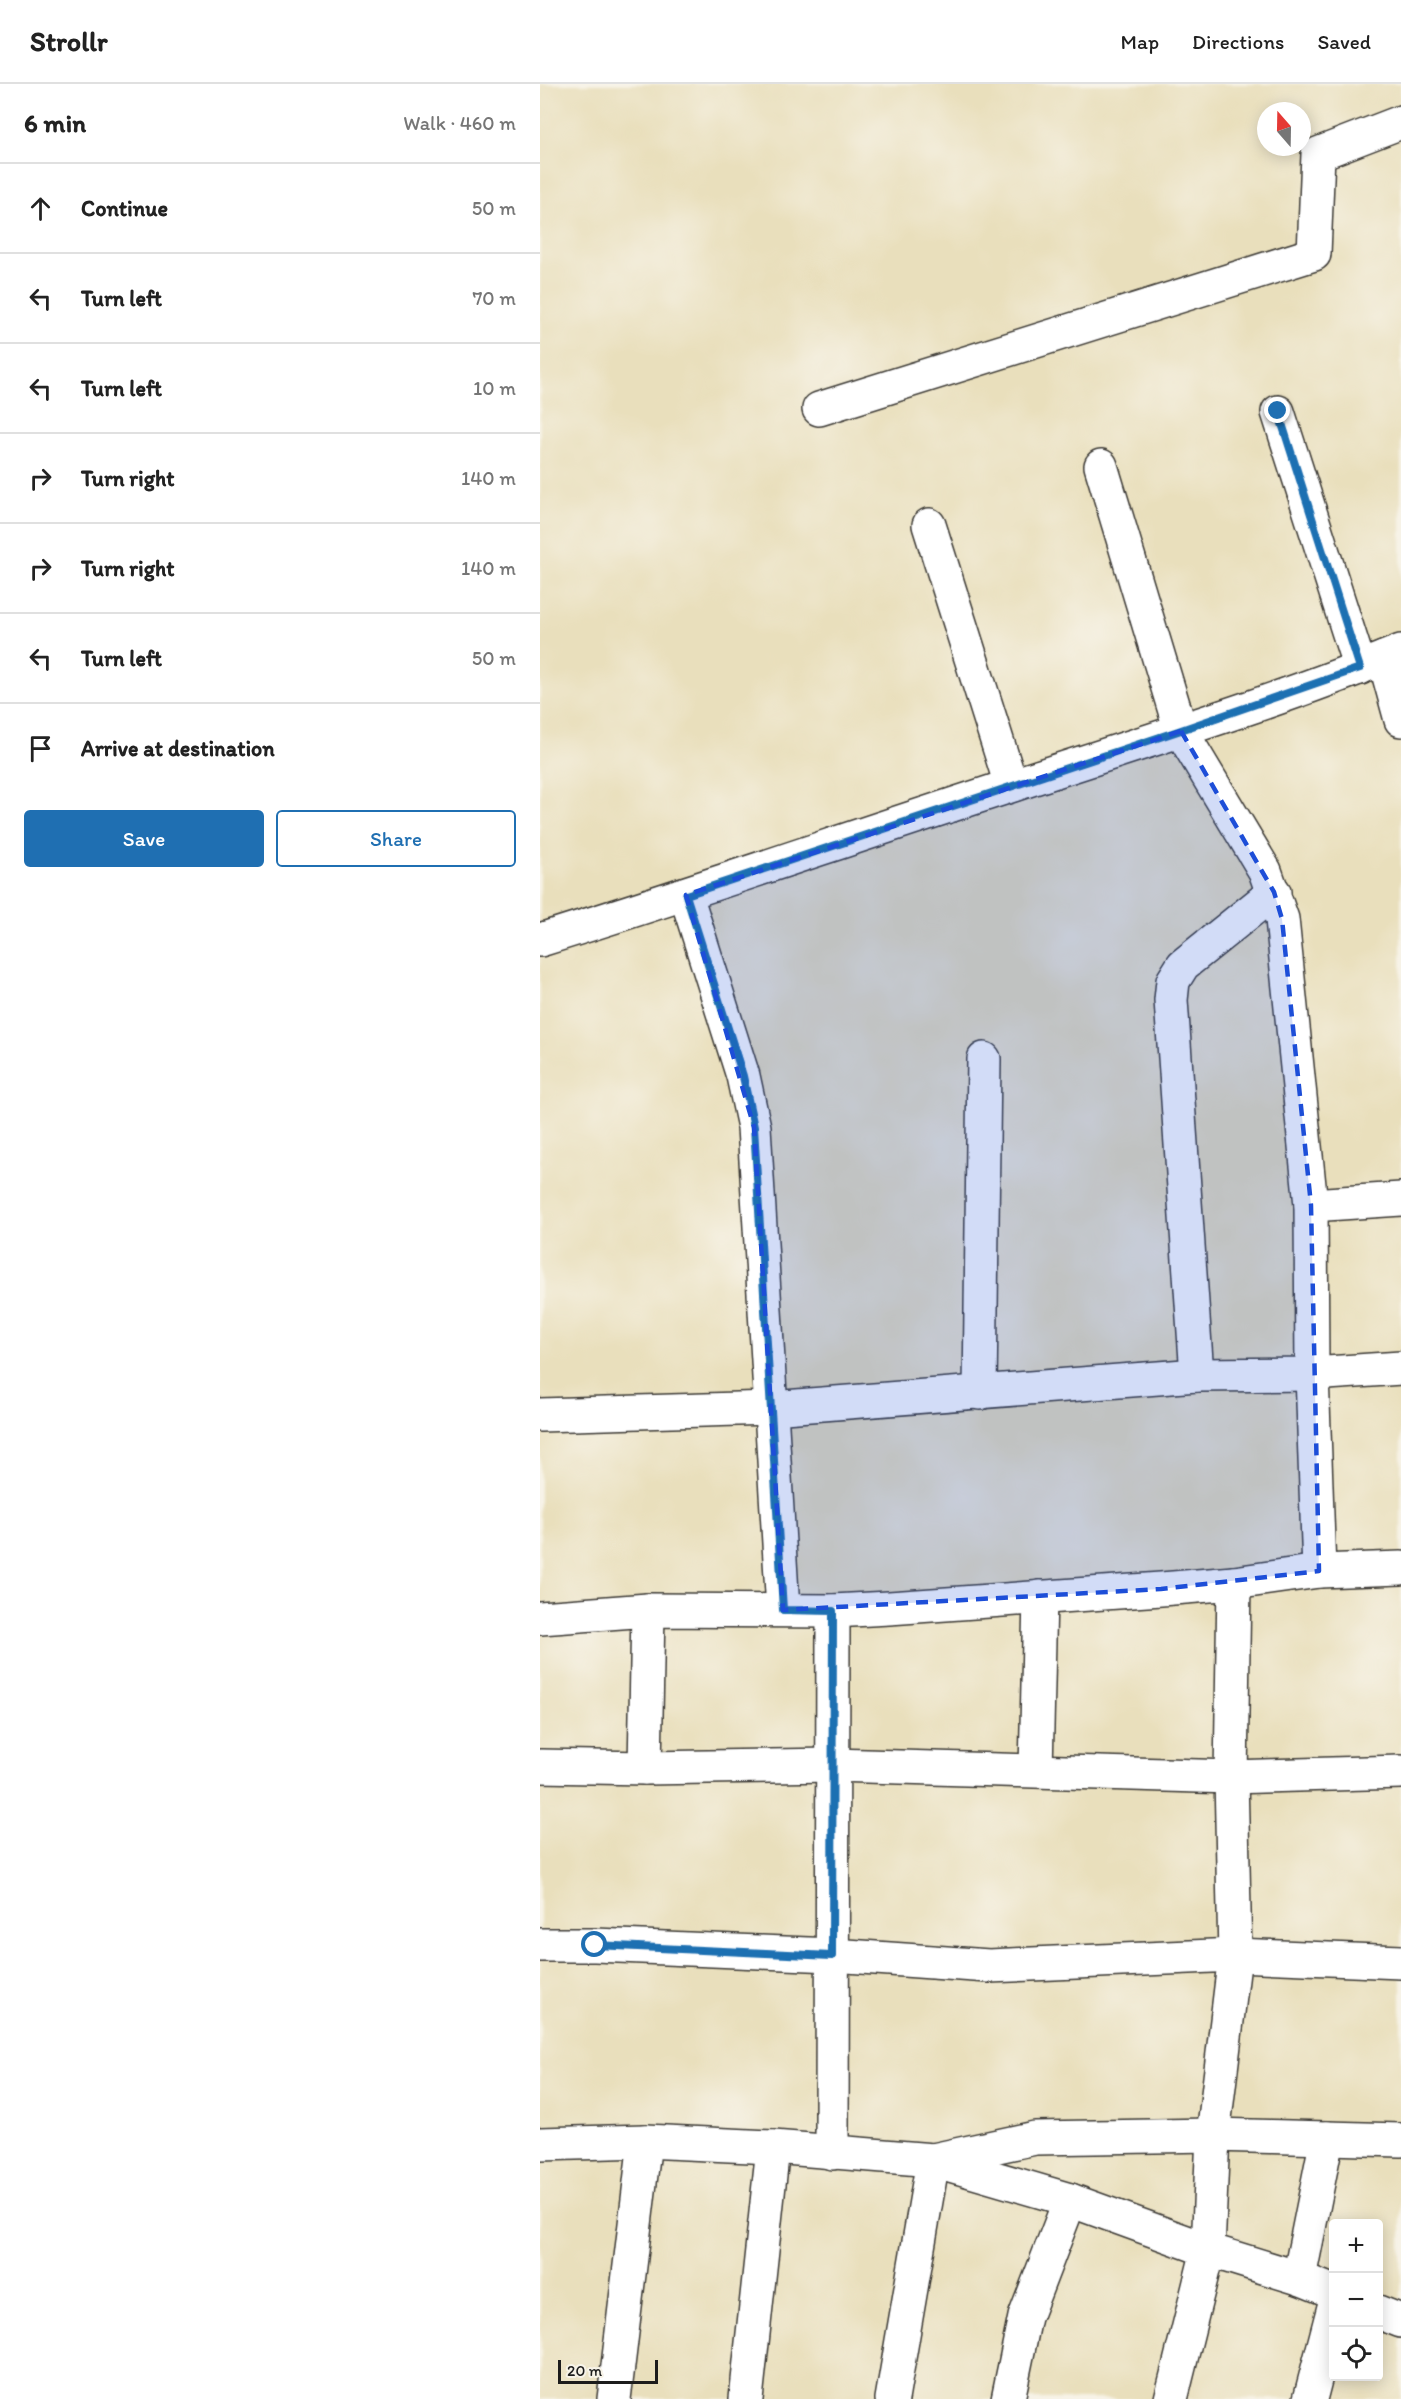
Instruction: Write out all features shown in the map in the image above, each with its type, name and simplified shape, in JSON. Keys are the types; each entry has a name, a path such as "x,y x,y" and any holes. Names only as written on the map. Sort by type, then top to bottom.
{"street":[{"path":"819,409 1314,254 1318,154 1401,122"},
{"path":"1278,411 1381,659 1401,720"},
{"path":"1101,466 1181,730 1264,871 1274,892 1282,919 1311,1205 1312,1374 1319,1571"},
{"path":"928,525 1011,785"},
{"path":"540,940 686,895 1181,730 1381,659"},
{"path":"1197,1375 1171,1000 1173,981 1183,965 1274,892"},
{"path":"686,895 743,1076 754,1127 783,1610"},
{"path":"980,1393 984,1059"},
{"path":"1311,1205 1401,1199"},
{"path":"540,1415 771,1408 1197,1375 1312,1374 1401,1368"},
{"path":"540,1618 648,1610 833,1611 1234,1582 1319,1571 1401,1568"},
{"path":"1171,2399 1208,2250 1213,2135 1235,1956 1231,1777 1234,1582"},
{"path":"1036,1770 1040,1597"},
{"path":"645,1768 648,1610"},
{"path":"832,2153 833,1611"},
{"path":"540,1766 645,1768 832,1765 1231,1777 1401,1772"},
{"path":"540,1945 595,1945 989,1965 1235,1956 1401,1962"},
{"path":"933,2160 1035,2138 1213,2135 1401,2140"},
{"path":"1299,2278 1327,2138"},
{"path":"540,2144 645,2141 773,2147 933,2160 1070,2200 1208,2250 1299,2278 1329,2290"},
{"path":"614,2399 645,2141"},
{"path":"746,2399 773,2147"},
{"path":"892,2399 933,2160"},
{"path":"1008,2399 1025,2317 1070,2200"},
{"path":"1383,2314 1401,2321"},
{"path":"1310,2399 1329,2326"}],"highlighted area":[{"path":"1181,731 1274,892 1282,919 1311,1205 1319,1571 1161,1589 783,1610 754,1127 686,895"}],"route":[{"path":"595,1945 832,1956 833,1611 783,1610 754,1127 743,1076 686,895 1360,668 1278,411"}]}
